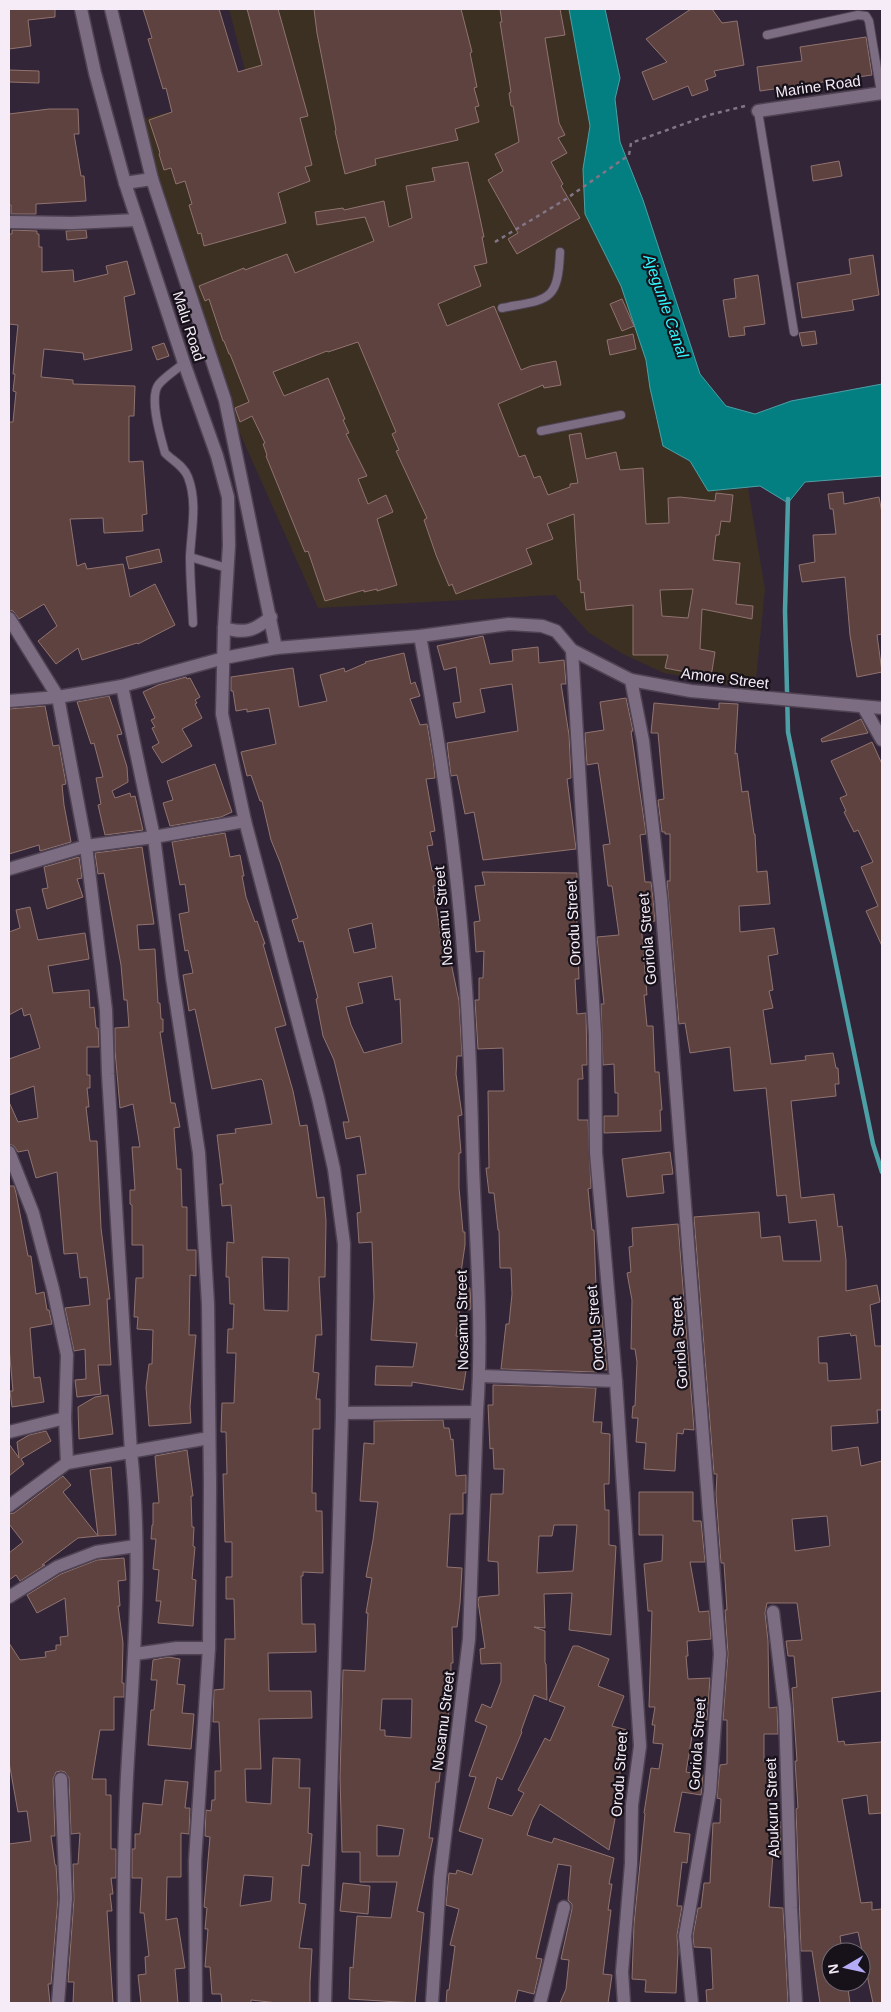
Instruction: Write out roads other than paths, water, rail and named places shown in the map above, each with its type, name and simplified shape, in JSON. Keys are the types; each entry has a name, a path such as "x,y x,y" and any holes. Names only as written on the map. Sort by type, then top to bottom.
{"street":[{"name":"Malu Road","path":"81,9 95,74 125,183 184,363 217,456 228,497 229,545 224,628 222,714 245,821 318,1098 334,1169 344,1244 342,1413 325,2003"},
{"name":"Malu Road","path":"111,9 152,179 225,400 276,648"},
{"name":"Marine Road","path":"758,111 882,93"},
{"path":"125,183 152,179"},
{"path":"9,222 72,223 137,220"},
{"path":"224,628 249,631 261,625 270,617"},
{"path":"9,618 58,697 86,846 106,1010 108,1084 131,1452 136,1500 135,1654 123,1882 124,2003"},
{"path":"9,701 58,697 122,686 224,658 276,648 420,636 509,624 542,626 556,631 572,650"},
{"name":"Nosamu Street","path":"420,636 439,739 454,857 464,963 480,1376 469,1639 440,1878 432,2003"},
{"name":"Amore Street","path":"572,650 631,680 690,692 882,708"},
{"name":"Orodu Street","path":"572,650 595,1035 596,1153 616,1381 640,1746 632,1805 631,1864 622,1972 624,2003"},
{"name":"Goriola Street","path":"631,680 643,741 661,898 720,1654 710,1792 685,1936 692,2003"},
{"path":"122,686 154,837 172,977 199,1153 208,1304 209,1648 196,1861 196,2003"},
{"path":"864,708 882,740"},
{"path":"9,869 86,846 154,837 245,821"},
{"path":"9,1152 33,1212 67,1354 65,1418 67,1463"},
{"path":"480,1376 616,1381"},
{"path":"342,1413 477,1412"},
{"path":"9,1432 65,1418"},
{"path":"9,1506 67,1463 209,1438"},
{"path":"9,1597 57,1566 96,1552 136,1546"},
{"name":"Abukuru Street","path":"773,1612 785,1709 796,2003"},
{"path":"135,1654 177,1648 209,1648"},
{"path":"58,2003 66,1898 61,1779"},
{"path":"540,2003 564,1907"}],"lane":[{"path":"767,35 858,15 866,16 869,21 882,93"},
{"path":"758,111 794,332"},
{"path":"502,308 537,301 547,297 554,290 559,274 560,252"},
{"path":"184,363 158,385 155,394 157,418 165,453 182,466 188,476 192,492 193,520 190,557 193,623"},
{"path":"541,431 621,415"},
{"path":"190,557 227,568"}],"water":[{"name":"Ajegunle Canal","path":"569,9 605,9 620,78 615,99 620,142 643,200 700,374 726,406 755,414 791,401 882,384 882,476 805,482 788,503 760,486 708,491 690,461 663,446 650,388 646,360 621,286 585,214 583,169 590,126"}],"waterway":[{"path":"788,499 785,611 788,732 873,1144 882,1172"}]}
